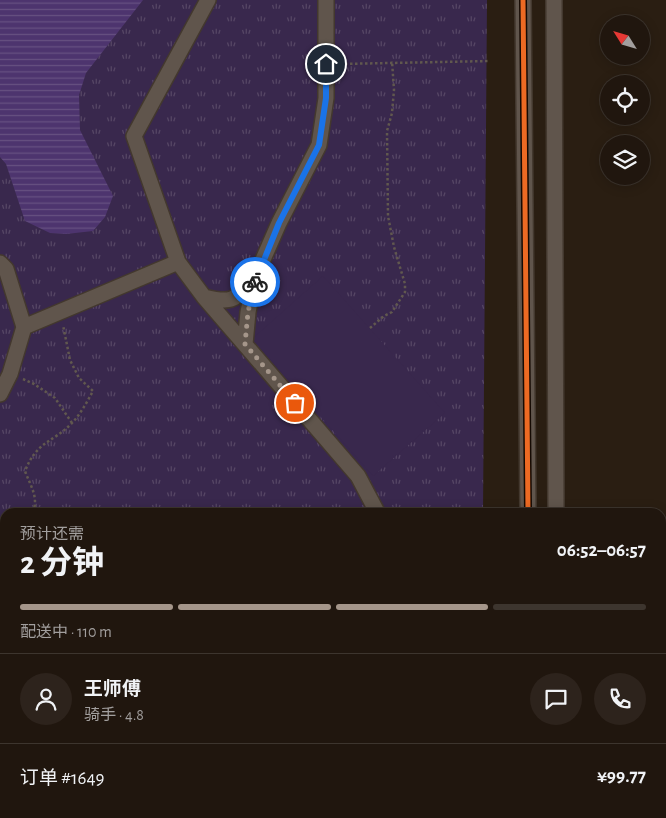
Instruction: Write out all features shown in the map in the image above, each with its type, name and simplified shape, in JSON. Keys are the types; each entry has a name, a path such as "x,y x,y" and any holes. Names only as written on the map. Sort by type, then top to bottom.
{"street":[{"path":"208,0 134,136 178,262 204,297 358,476 375,508"},
{"path":"245,344 248,312 255,278 279,223 319,145 326,98 326,0"},
{"path":"523,0 528,508"},
{"path":"554,0 556,508"},
{"path":"24,327 178,262"},
{"path":"0,263 6,269 24,327 10,374 0,394"},
{"path":"204,297 222,301 236,299 255,278"}],"path":[{"path":"326,64 488,61"},
{"path":"370,328 392,312 405,292 405,284 394,247 388,216 387,131 392,113 394,90 392,62"},
{"path":"35,508 34,492 25,471 30,460 42,445 72,424 93,391 79,378 70,360 60,312"},
{"path":"10,374 34,384 55,398 72,424"}],"green space":[{"path":"0,0 487,0 483,508 0,508"},
{"path":"323,276 445,413 373,476 252,339"}],"shaded area":[{"path":"0,0 143,0 86,73 79,95 80,130 113,196 105,217 93,231 66,234 50,233 25,221 6,164 0,157"}],"cycle path":[{"path":"523,0 528,508"}],"way so far":[{"path":"255,282 248,312 245,344 295,403"}],"route":[{"path":"255,282 255,278 279,223 319,145 326,98 326,64"}]}
